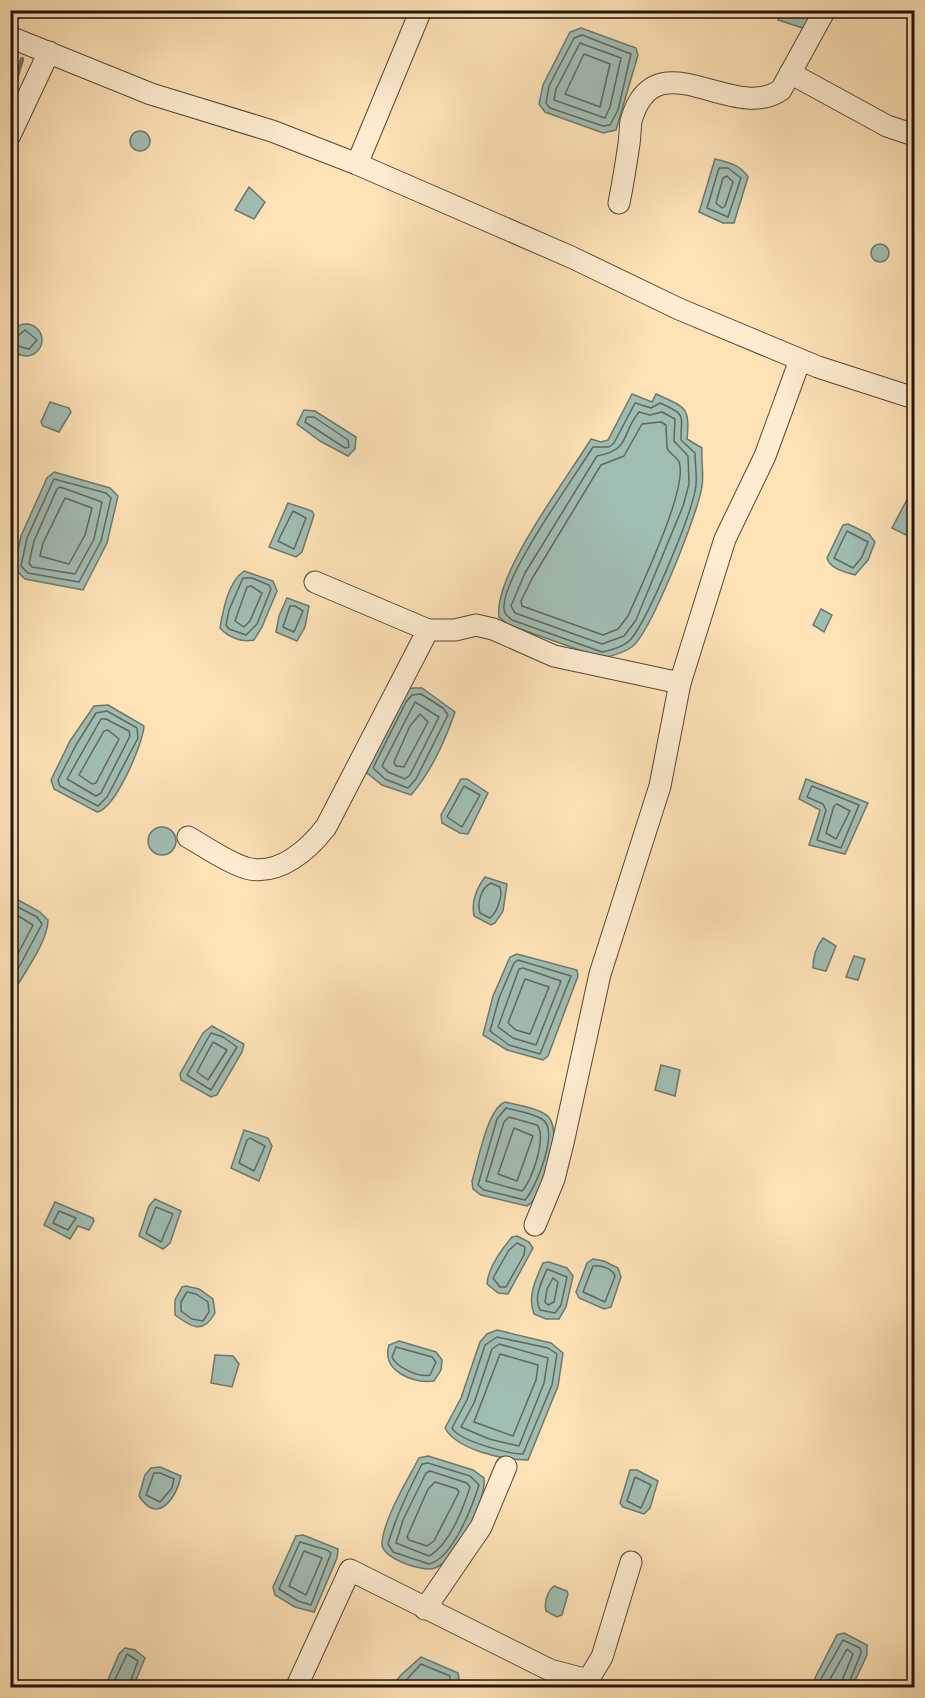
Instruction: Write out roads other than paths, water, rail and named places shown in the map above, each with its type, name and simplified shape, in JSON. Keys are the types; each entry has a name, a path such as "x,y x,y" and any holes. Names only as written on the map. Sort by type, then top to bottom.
{"street":[{"path":"357,164 421,10"},
{"path":"619,203 631,122 648,90 664,81 683,82 736,97 759,99 771,97 781,90 825,10"},
{"path":"10,37 151,94 272,131 357,164 571,257 679,309 800,360 915,398"},
{"path":"10,135 49,52"},
{"path":"790,73 887,126 915,135"},
{"path":"536,1225 554,1179 600,974 660,786 680,683 725,539 765,456 800,360"},
{"path":"315,582 428,630 455,630 476,625 492,629 554,656 680,683"},
{"path":"188,837 248,868 263,868 288,862 309,848 326,827 428,630"},
{"path":"425,1609 481,1527 506,1467"},
{"path":"296,1688 350,1570 550,1670 572,1678 588,1680 602,1657 631,1563"}],"water":[{"path":"780,11 818,11 809,30 778,20"},
{"path":"581,28 636,48 638,55 616,130 603,133 545,112 539,104 543,85 570,32"},
{"path":"140,131 147,134 150,141 147,148 140,151 133,148 130,141 133,134"},
{"path":"715,159 738,167 748,177 734,223 723,223 699,212"},
{"path":"249,187 265,202 254,219 235,210"},
{"path":"876,244 884,244 889,249 887,260 876,262 871,257 871,249"},
{"path":"26,324 37,329 42,340 37,351 26,356 15,351 10,340 15,329"},
{"path":"632,394 652,402 656,394 684,409 688,420 687,439 702,448 703,481 684,544 651,619 632,647 602,658 509,625 499,617 500,599 519,552 550,501 591,439 601,442 608,440"},
{"path":"50,402 69,408 71,412 59,432 43,426 41,422"},
{"path":"304,410 315,411 356,437 355,449 348,456 320,441 297,424"},
{"path":"54,472 110,488 118,496 107,543 83,590 25,579 14,568 21,536 47,478"},
{"path":"911,492 914,494 914,539 892,528"},
{"path":"288,503 312,511 314,515 302,552 296,557 269,547"},
{"path":"848,524 869,534 875,542 868,560 855,575 831,565 827,558 843,525"},
{"path":"244,571 273,581 277,591 262,627 254,640 249,641 227,634 220,628 230,589"},
{"path":"287,598 309,606 305,627 297,641 276,632 279,616"},
{"path":"821,609 832,615 824,632 813,625"},
{"path":"422,688 455,712 437,756 411,795 382,785 367,773 367,766 408,689"},
{"path":"108,705 144,726 139,747 120,788 112,800 97,812 54,789 51,780 70,741 94,706"},
{"path":"461,779 467,779 488,793 468,834 460,833 442,823 441,815"},
{"path":"806,779 868,803 845,854 809,845 820,810 799,799"},
{"path":"162,827 172,831 176,841 172,851 162,855 152,851 148,841 152,831"},
{"path":"485,877 507,884 503,911 491,925 474,916 473,911 475,895"},
{"path":"11,896 40,912 48,920 44,938 34,959 11,996"},
{"path":"823,938 836,946 826,971 813,968 815,952"},
{"path":"517,954 577,970 578,976 548,1056 543,1060 507,1050 483,1035 493,996 510,957"},
{"path":"854,956 865,959 858,980 846,977"},
{"path":"212,1026 244,1044 242,1052 217,1095 211,1097 181,1080 180,1074 203,1033"},
{"path":"661,1065 680,1070 675,1096 655,1090"},
{"path":"505,1102 545,1114 551,1121 554,1132 551,1161 546,1176 534,1200 527,1206 481,1195 473,1189 472,1181 488,1125 493,1115"},
{"path":"244,1130 268,1138 272,1146 259,1181 231,1168"},
{"path":"155,1199 181,1211 170,1243 163,1249 139,1236 149,1206"},
{"path":"55,1202 93,1218 94,1221 89,1230 78,1226 70,1239 44,1225"},
{"path":"517,1236 529,1242 533,1248 508,1294 498,1293 487,1284 490,1271 504,1247 512,1237"},
{"path":"593,1259 604,1261 618,1268 621,1277 611,1307 604,1309 579,1298 576,1292 587,1263"},
{"path":"549,1262 567,1268 573,1276 566,1307 559,1319 546,1319 534,1314 532,1307 535,1281 543,1263"},
{"path":"182,1287 199,1289 213,1299 215,1313 206,1324 196,1327 175,1315 175,1300"},
{"path":"497,1330 551,1343 563,1353 558,1386 528,1460 494,1456 470,1448 451,1436 445,1428 461,1398 480,1342 487,1334"},
{"path":"399,1341 436,1352 442,1360 441,1370 434,1381 408,1378 394,1368 388,1354 389,1345"},
{"path":"215,1355 233,1356 239,1364 232,1387 211,1383"},
{"path":"428,1456 473,1470 484,1478 481,1500 461,1542 443,1563 429,1569 395,1559 383,1549 382,1543 391,1511 403,1488 419,1458"},
{"path":"160,1467 181,1476 175,1492 166,1505 153,1508 146,1505 139,1496 145,1475 151,1468"},
{"path":"630,1470 637,1470 658,1481 650,1508 644,1514 623,1507 620,1503"},
{"path":"303,1535 338,1549 337,1558 314,1612 295,1607 275,1595 273,1587 296,1536"},
{"path":"554,1586 567,1591 568,1594 562,1615 557,1617 545,1608 548,1594"},
{"path":"844,1633 867,1645 867,1655 852,1687 815,1687 815,1678 837,1635"},
{"path":"125,1648 135,1650 145,1658 133,1687 105,1687 119,1654"},
{"path":"421,1657 458,1673 459,1678 454,1687 391,1687"}],"waterway":[{"path":"10,99 22,59"}]}
